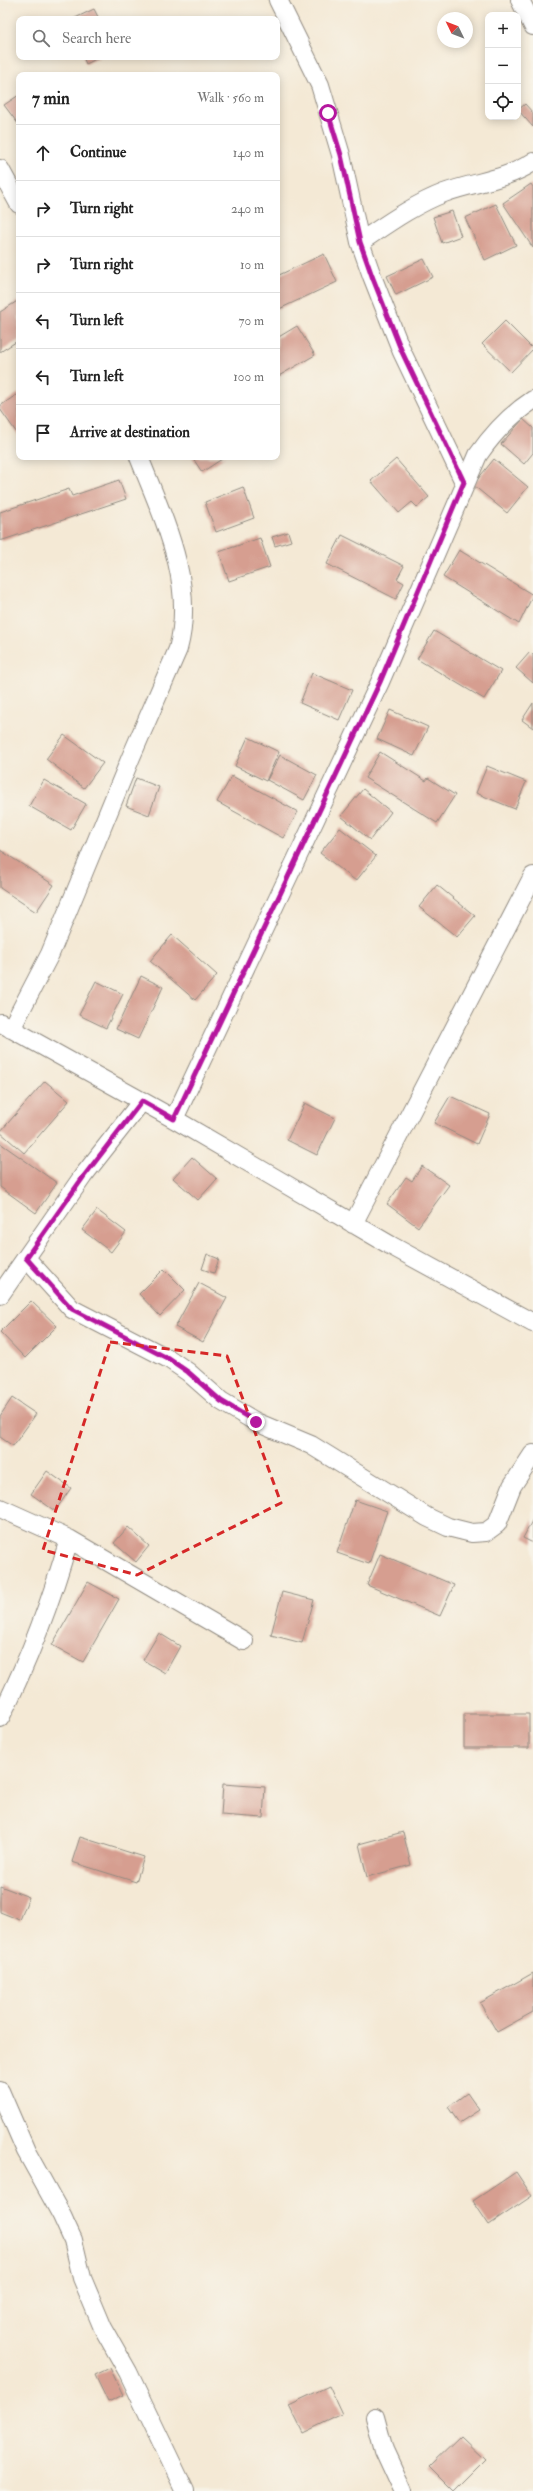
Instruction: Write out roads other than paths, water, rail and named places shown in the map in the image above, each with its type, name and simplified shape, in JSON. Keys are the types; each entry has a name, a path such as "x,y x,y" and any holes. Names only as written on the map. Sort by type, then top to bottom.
{"street":[{"path":"278,0 320,85 341,155 360,242 402,352 464,482"},
{"path":"520,0 533,26"},
{"path":"360,242 412,207 443,194 516,173 533,162"},
{"path":"0,169 16,198"},
{"path":"174,1119 380,682 464,482 478,454 495,430 513,414 533,400"},
{"path":"140,460 180,570 184,605 183,632 178,650 130,757 74,900 50,954 5,1025 174,1119 353,1224 533,1323"},
{"path":"353,1224 533,876"},
{"path":"0,1295 84,1176 142,1101"},
{"path":"26,1258 72,1309 169,1359 188,1372 221,1401 256,1422 311,1445 427,1517 448,1527 472,1533 486,1532 497,1524 512,1486 533,1454"},
{"path":"0,1508 69,1539 244,1641"},
{"path":"0,1718 34,1647 51,1602 69,1539"},
{"path":"0,2091 26,2151 62,2216 73,2240 82,2278 103,2328 128,2372 185,2491"},
{"path":"375,2417 384,2450 403,2491"}]}
